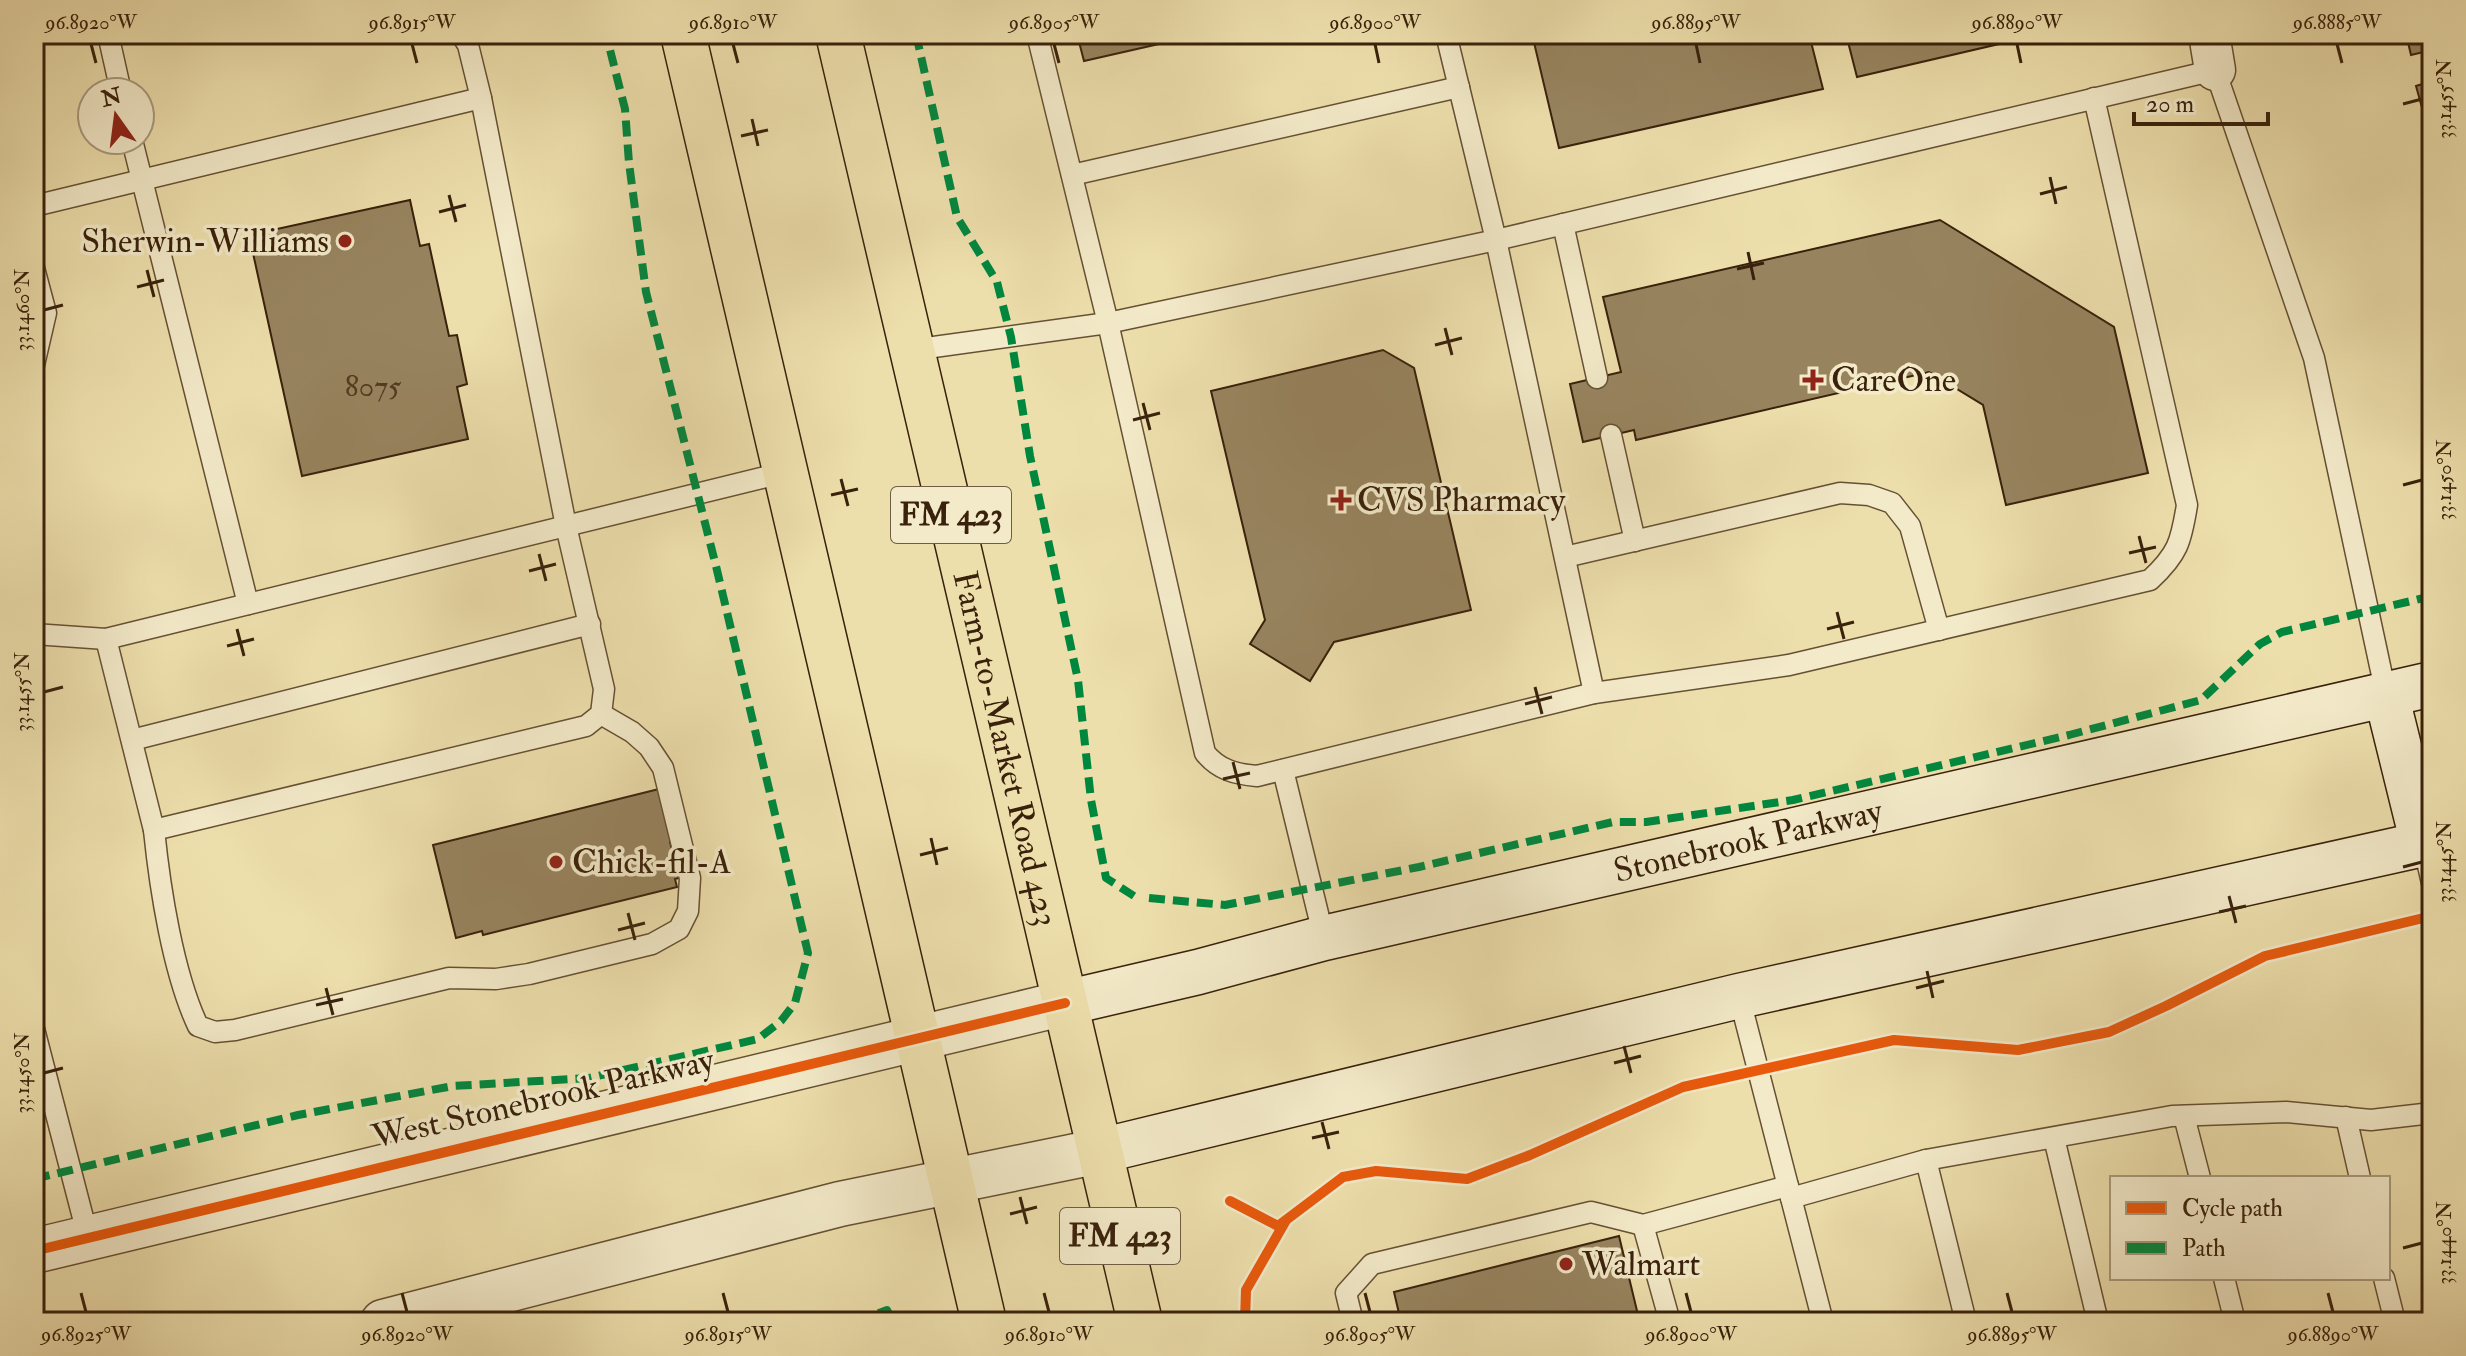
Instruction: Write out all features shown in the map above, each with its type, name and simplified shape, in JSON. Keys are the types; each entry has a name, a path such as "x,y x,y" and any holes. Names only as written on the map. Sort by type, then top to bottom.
{"main road":[{"path":"683,34 984,1322"},
{"name":"Farm-to-Market Road 423","path":"838,34 1140,1322"},
{"name":"Stonebrook Parkway","path":"1065,1003 1324,938 2432,684"},
{"path":"383,1322 840,1204 1100,1151 1739,996 2429,856 2386,694"},
{"name":"West Stonebrook Parkway","path":"34,1251 1065,1003"}],"lane":[{"path":"109,34 118,76"},
{"path":"154,830 586,726 601,714 604,689 566,526 481,98 468,45 461,34"},
{"path":"1037,34 1108,323 1205,753 1213,763 1234,774 1257,776 1594,693 1789,665 2150,580 2171,560 2182,536 2187,505 2094,98"},
{"path":"1446,34 1496,240 1594,693"},
{"path":"912,350 1108,323 1496,240 2094,98 2212,52 2314,358 2386,694"},
{"path":"1072,175 1459,87"},
{"path":"34,206 481,98"},
{"path":"136,156 248,604"},
{"path":"1563,224 1597,378"},
{"path":"34,268 46,313 34,365"},
{"path":"1611,435 1635,541"},
{"path":"34,634 106,639 786,472"},
{"path":"1565,557 1840,493 1869,495 1892,503 1910,526 1939,630"},
{"path":"132,740 590,624"},
{"path":"106,639 154,830 159,880 188,1004 198,1026 215,1032 235,1030 449,978 496,979 518,975 652,944 679,929 688,911 690,878 663,768 649,747 632,732 601,714"},
{"path":"1283,770 1324,938"},
{"path":"1739,996 1823,1322"},
{"path":"34,1029 40,1076 88,1237"},
{"path":"1353,1322 1346,1293 1372,1264 1591,1212 1643,1225 1926,1160 2172,1116 2286,1112 2371,1120 2432,1113"},
{"path":"2184,1116 2199,1176"},
{"path":"2346,1117 2360,1176"},
{"path":"2054,1138 2098,1322"},
{"path":"1926,1160 1966,1322"},
{"path":"1643,1225 1670,1322"},
{"path":"2224,1280 2235,1322"},
{"path":"2384,1280 2395,1322"}],"building":[{"path":"1077,34 1203,34 1084,61"},
{"path":"1532,34 1809,34 1823,89 1559,148"},
{"path":"1846,34 2042,34 1857,77"},
{"path":"2406,34 2432,34 2432,50 2411,55"},
{"path":"2432,81 2432,144 2416,86"},
{"path":"410,200 420,246 429,244 449,336 457,335 467,384 457,387 468,439 302,476 249,235"},
{"path":"1940,220 2114,327 2148,473 2006,505 1983,405 1929,372 1636,440 1634,430 1583,442 1570,384 1621,372 1603,297"},
{"name":"CVS Pharmacy","path":"1383,350 1414,368 1471,610 1334,642 1310,681 1250,644 1265,620 1211,391"},
{"name":"Chick-fil-A","path":"663,788 676,840 670,842 679,878 675,879 677,887 483,935 482,931 456,938 433,845"},
{"name":"Walmart","path":"1619,1236 1638,1315 1610,1322 1401,1322 1394,1292"}],"marked path":[{"path":"34,1179 298,1115 453,1086 589,1078 758,1039 781,1021 795,1003 808,953 716,566 646,292 625,109 606,34"},
{"path":"916,34 957,217 997,282 1011,337 1030,456 1078,680 1091,800 1106,878 1134,896"},
{"path":"1149,898 1225,905 1419,867 1613,822 1646,822 1793,800 2069,735 2201,700 2260,644 2282,632 2432,596"},
{"path":"856,1322 887,1310 893,1322"}],"cycle path":[{"path":"1230,1201 1278,1226 1343,1177 1376,1171 1467,1179 1530,1155 1683,1087 1894,1040 2018,1050 2109,1032 2265,956 2432,916"},
{"path":"34,1251 1065,1003"},
{"path":"1245,1322 1246,1290 1285,1222"}],"place":[{"name":"Sherwin-Williams","path":"345,241"},
{"name":"CareOne","path":"1813,380"},
{"name":"CVS Pharmacy","path":"1341,500"},
{"name":"Chick-fil-A","path":"556,862"},
{"name":"Walmart","path":"1566,1264"}]}
